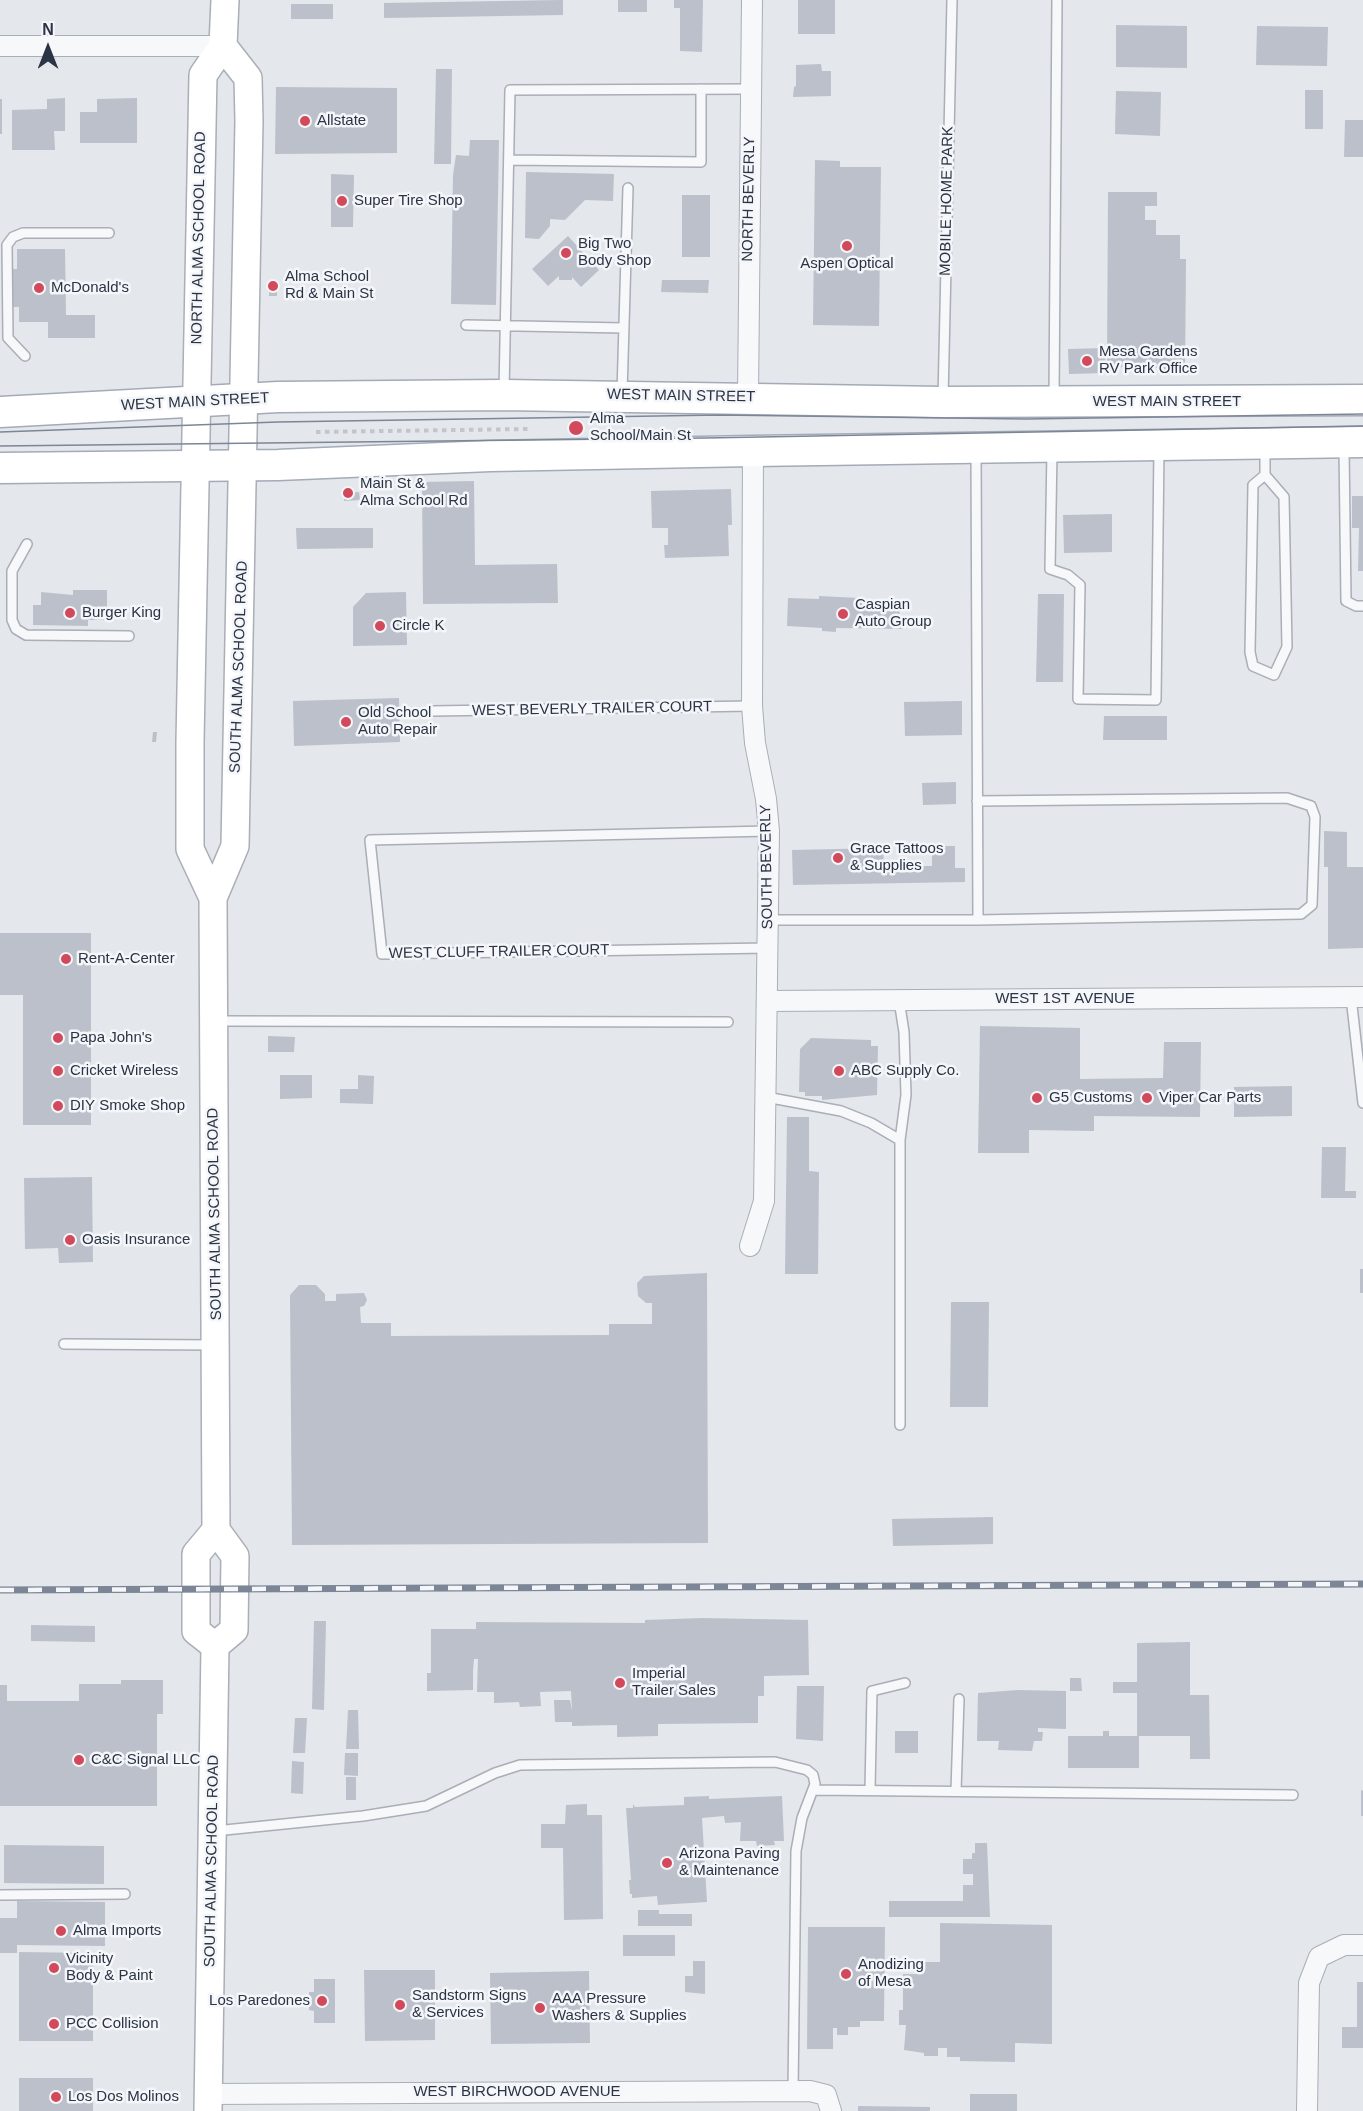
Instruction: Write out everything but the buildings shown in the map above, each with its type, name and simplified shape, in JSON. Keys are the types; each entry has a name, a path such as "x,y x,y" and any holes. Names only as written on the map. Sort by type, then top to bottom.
{"main road":[{"path":"225,0 223,46 248,78 245,399"},
{"name":"NORTH ALMA SCHOOL ROAD","path":"195,436 203,75 223,46"},
{"name":"WEST MAIN STREET","path":"0,412 245,399 504,395 1054,403 1363,400"},
{"name":"SOUTH ALMA SCHOOL ROAD","path":"216,1530 217,1345 212,1021 213,898 235,846 245,399"},
{"name":"SOUTH ALMA SCHOOL ROAD","path":"195,436 190,849 213,898"},
{"path":"0,468 244,465 753,451 1354,442"},
{"path":"216,1530 235,1556 235,1588 234,1630 215,1646 196,1631 196,1554 216,1530"},
{"name":"SOUTH ALMA SCHOOL ROAD","path":"208,2102 215,1646"}],"street":[{"name":"NORTH BEVERLY","path":"748,397 752,0"},
{"path":"0,46 223,46"},
{"name":"SOUTH BEVERLY","path":"750,1246 764,1201 769,831 766,799 755,743 752,706 753,451"},
{"name":"WEST 1ST AVENUE","path":"767,1001 1357,997"},
{"path":"1307,2111 1309,1983 1319,1957 1344,1945 1363,1945"},
{"name":"WEST BIRCHWOOD AVENUE","path":"208,2102 810,2091 828,2103"}],"lane":[{"name":"MOBILE HOME PARK","path":"943,402 952,0"},
{"path":"1054,403 1058,0"},
{"path":"509,160 700,162 701,88"},
{"path":"504,395 510,90 751,88"},
{"path":"622,396 628,188"},
{"path":"24,356 8,338 7,245 13,237 23,233 109,233"},
{"path":"466,325 624,327"},
{"path":"1354,442 1346,601 1356,606 1363,606"},
{"path":"1265,444 1265,475 1284,496 1287,647 1274,675 1253,666 1250,652 1253,485 1265,475"},
{"path":"1052,447 1050,569 1068,575 1080,585 1078,699 1156,700 1160,445"},
{"path":"976,448 978,920"},
{"path":"27,544 12,571 12,620 16,629 26,635 129,636"},
{"name":"WEST BEVERLY TRAILER COURT","path":"432,711 752,706"},
{"path":"767,920 978,920 1301,914 1312,905 1315,817 1311,806 1287,798 977,801"},
{"name":"WEST CLUFF TRAILER COURT","path":"768,948 381,954 370,840 769,831"},
{"path":"1357,997 1363,1103"},
{"path":"898,1000 904,1032 906,1095 900,1140 900,1425"},
{"path":"212,1021 728,1022"},
{"path":"766,1097 842,1111 871,1123 900,1140"},
{"path":"64,1344 217,1345"},
{"path":"870,1790 872,1691 905,1683"},
{"path":"956,1791 959,1699"},
{"path":"212,1832 363,1816 426,1806 495,1773 520,1765 775,1761 792,1765 813,1775 815,1784 802,1818 796,1851 793,2091"},
{"path":"813,1790 1293,1795"},
{"path":"0,1895 125,1894"}],"tram line":[{"path":"0,432 278,422 720,415 1026,419 1363,414"},
{"path":"0,446 705,438 1363,426"}],"railway":[{"path":"0,1590 1363,1584"}],"place":[{"name":"Allstate","path":"305,121"},
{"name":"Super Tire Shop","path":"342,201"},
{"name":"Aspen Optical","path":"847,246"},
{"name":"Big Two Body Shop","path":"566,253"},
{"name":"Alma School Rd & Main St","path":"273,286"},
{"name":"McDonald's","path":"39,288"},
{"name":"Mesa Gardens RV Park Office","path":"1087,361"},
{"name":"Alma School/Main St","path":"576,428"},
{"name":"Main St & Alma School Rd","path":"348,493"},
{"name":"Burger King","path":"70,613"},
{"name":"Caspian Auto Group","path":"843,614"},
{"name":"Circle K","path":"380,626"},
{"name":"Old School Auto Repair","path":"346,722"},
{"name":"Grace Tattoos & Supplies","path":"838,858"},
{"name":"Rent-A-Center","path":"66,959"},
{"name":"Papa John's","path":"58,1038"},
{"name":"Cricket Wireless","path":"58,1071"},
{"name":"ABC Supply Co.","path":"839,1071"},
{"name":"G5 Customs","path":"1037,1098"},
{"name":"Viper Car Parts","path":"1147,1098"},
{"name":"DIY Smoke Shop","path":"58,1106"},
{"name":"Oasis Insurance","path":"70,1240"},
{"name":"Imperial Trailer Sales","path":"620,1683"},
{"name":"C&C Signal LLC","path":"79,1760"},
{"name":"Arizona Paving & Maintenance","path":"667,1863"},
{"name":"Alma Imports","path":"61,1931"},
{"name":"Vicinity Body & Paint","path":"54,1968"},
{"name":"Anodizing of Mesa","path":"846,1974"},
{"name":"Los Paredones","path":"322,2001"},
{"name":"Sandstorm Signs & Services","path":"400,2005"},
{"name":"AAA Pressure Washers & Supplies","path":"540,2008"},
{"name":"PCC Collision","path":"54,2024"},
{"name":"Los Dos Molinos","path":"56,2097"}]}
